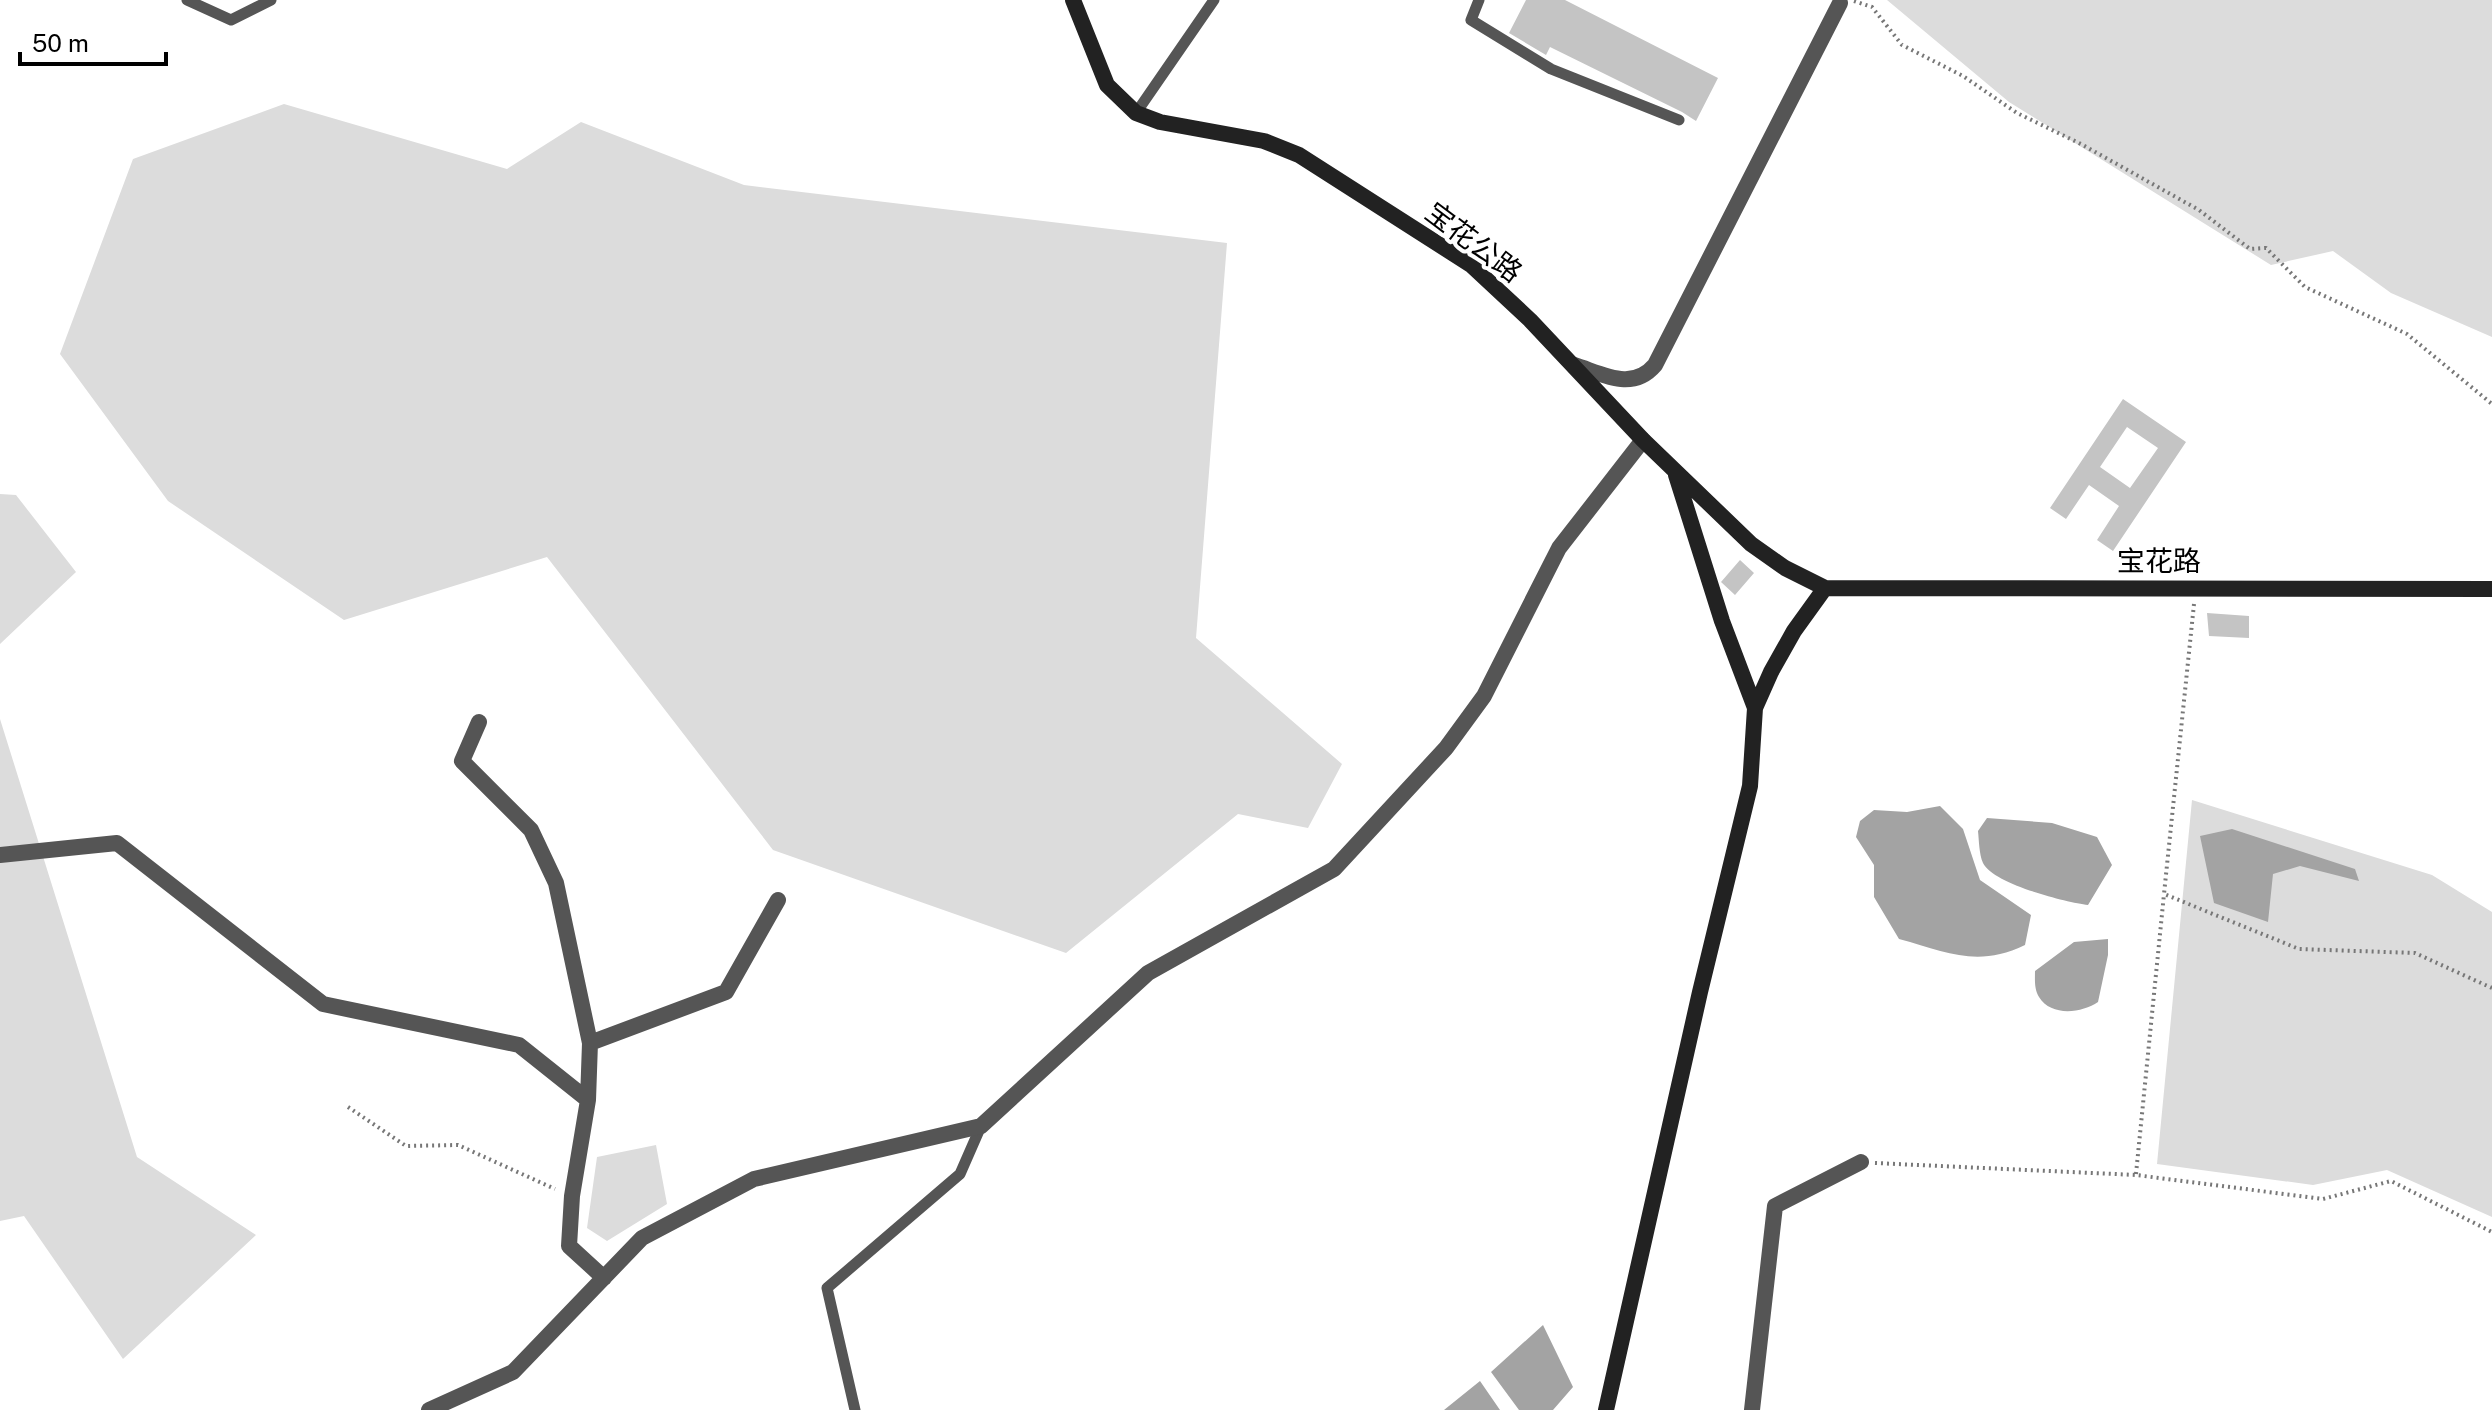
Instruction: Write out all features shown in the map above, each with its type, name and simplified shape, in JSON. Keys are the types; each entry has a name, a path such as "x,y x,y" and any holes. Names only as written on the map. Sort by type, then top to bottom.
{"street":[{"name":"宝花公路","path":"1073,0 1107,85 1136,113 1160,122 1264,141 1299,155 1471,265 1530,320 1643,440 1751,544 1785,568 1825,588"},
{"path":"1574,365 1625,381 1645,376 1655,365 1846,2"},
{"path":"429,1410 513,1372 642,1238 754,1179 981,1126 1148,973 1334,869 1446,748 1484,696 1559,548 1643,440"},
{"path":"1675,472 1722,621 1755,708"},
{"path":"1606,1410 1696,1007 1750,786 1755,708 1794,631 1825,588"},
{"name":"宝花路","path":"1825,588 2492,589"},
{"path":"479,722 462,761 531,830 556,883 590,1043 588,1100 572,1196 569,1246 604,1278"},
{"path":"0,855 117,843 323,1004 519,1045 588,1100"},
{"path":"590,1043 726,992 778,900"},
{"path":"1752,1410 1775,1206 1861,1162"}],"lane":[{"path":"187,0 231,20 271,0"},
{"path":"1136,113 1214,0"},
{"path":"1479,0 1471,20 1537,61 1679,120"},
{"path":"855,1410 827,1288 960,1174 981,1126"}],"path":[{"path":"1846,2 1872,7 1902,45 1963,76 2017,113 2081,144 2199,210 2250,249 2266,248 2305,287 2407,334 2492,404"},
{"path":"2136,1175 2195,587"},
{"path":"2164,894 2299,949 2415,953 2492,988"},
{"path":"348,1107 406,1146 458,1145 572,1196"},
{"path":"1861,1162 2136,1175 2323,1199 2391,1181 2492,1232"}],"shaded area":[{"path":"1887,0 2492,0 2492,337 2391,293 2333,251 2271,265 2009,102"},
{"path":"284,104 507,169 581,122 744,185 1227,243 1196,638 1342,764 1308,828 1238,814 1066,953 773,850 547,557 344,620 168,501 60,354 133,159"},
{"path":"0,494 16,495 76,572 0,644"},
{"path":"0,719 137,1157 256,1235 123,1359 24,1216 0,1221"},
{"path":"2192,800 2432,875 2492,912 2492,1217 2387,1170 2313,1185 2157,1164"},
{"path":"1940,806 1963,829 1980,880 2031,915 2025,945 1992,956 1977,957 1947,953 1899,939 1874,897 1874,865 1856,837 1860,821 1874,810 1907,812"},
{"path":"1987,818 2052,823 2097,837 2112,865 2088,905 2015,885 1989,871 1983,863 1978,831"},
{"path":"2232,829 2355,869 2359,881 2300,866 2273,874 2268,922 2214,903 2200,836"},
{"path":"2108,939 2108,955 2098,1002 2075,1011 2051,1008 2044,1003 2036,991 2035,971 2074,942"},
{"path":"656,1145 667,1204 607,1241 587,1228 597,1157"},
{"path":"1543,1325 1573,1387 1553,1410 1519,1410 1491,1372"},
{"path":"1480,1381 1500,1410 1444,1410"}],"building":[{"path":"1526,0 1565,0 1718,78 1696,121 1550,47 1546,55 1509,33"},
{"path":"2123,399 2186,442 2113,551 2097,540 2119,506 2089,485 2066,519 2050,508","holes":["2127,427 2158,448 2130,488 2100,467"]},
{"path":"1740,560 1754,573 1735,595 1721,582"},
{"path":"2207,613 2249,616 2249,638 2209,636"}]}
